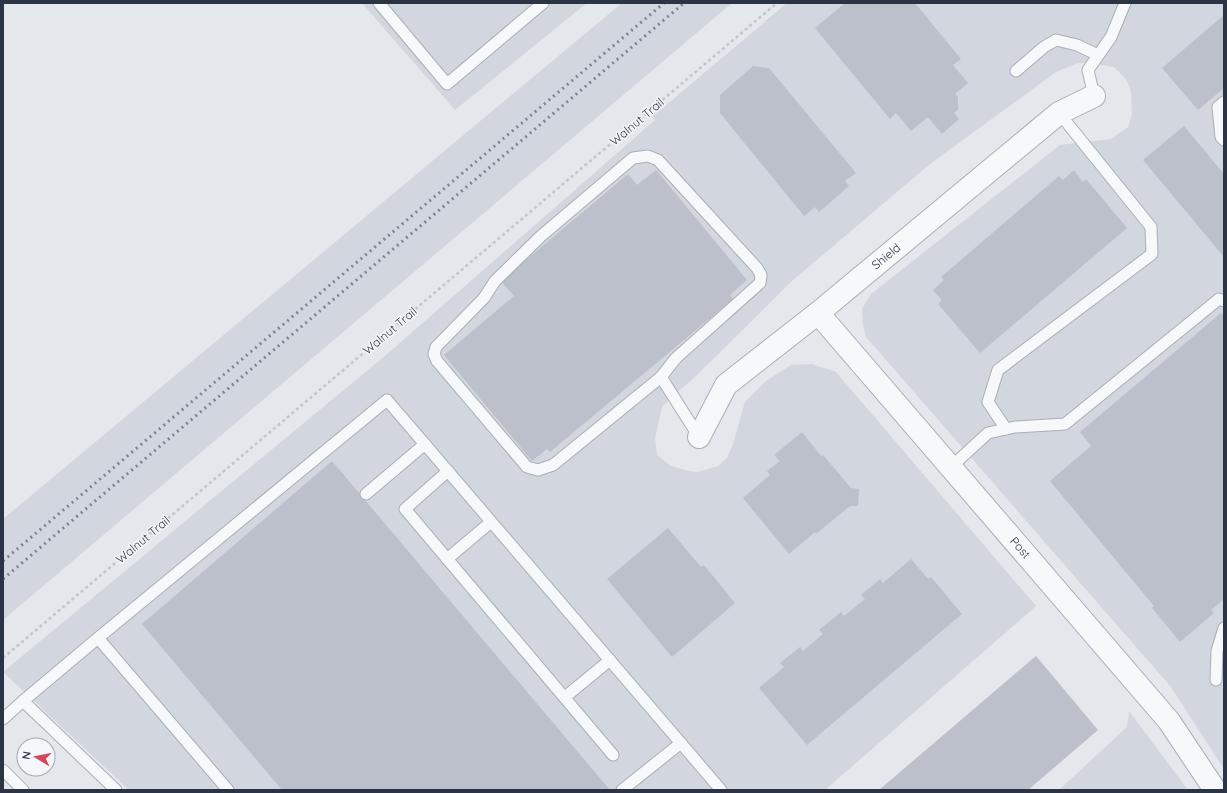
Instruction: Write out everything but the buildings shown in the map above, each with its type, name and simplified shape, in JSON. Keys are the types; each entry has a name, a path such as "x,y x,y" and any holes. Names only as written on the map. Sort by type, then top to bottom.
{"street":[{"name":"Shield","path":"699,437 726,385 818,312 1059,112 1094,96"},
{"name":"Post","path":"818,312 1169,721 1215,790"}],"lane":[{"path":"379,3 447,84 543,3"},
{"path":"1094,96 1088,70 1111,37 1125,3"},
{"path":"1016,72 1044,47 1056,40 1077,45 1098,55"},
{"path":"1224,102 1218,107 1221,137 1224,140"},
{"path":"1006,429 988,402 998,370 1152,254 1151,227 1059,112"},
{"path":"648,156 658,160 757,268 761,275 760,283 676,358 661,377 553,466 538,470 527,467 448,375 437,361 434,354 436,347 484,298 495,281 541,236 633,158 648,156"},
{"path":"951,467 988,433 1015,427 1064,424 1219,299 1224,301"},
{"path":"661,377 699,437"},
{"path":"3,719 98,638 387,400 721,790"},
{"path":"366,494 425,444"},
{"path":"448,471 405,509 614,755"},
{"path":"447,559 491,522"},
{"path":"1216,680 1217,651 1224,628"},
{"path":"98,638 228,790"},
{"path":"565,698 610,660"},
{"path":"23,701 116,790"},
{"path":"622,790 681,743"},
{"path":"3,770 24,790"}],"path":[{"name":"Walnut Trail","path":"3,658 539,206 777,3"}],"shaded area":[{"path":"362,3 587,3 455,110"},
{"path":"622,3 732,3 3,620 3,519"},
{"path":"787,3 1224,3 1224,769 1171,687 866,337 863,325 862,309 871,294 1060,145 1111,139 1128,127 1132,115 1131,91 1126,79 1114,67 1092,63 1078,63 1056,72 930,164 792,281 695,377 662,407 655,438 657,455 671,466 698,472 718,466 727,458 733,444 745,402 766,381 791,365 812,364 836,372 1036,606 825,790 129,790 3,672 386,355 655,120 652,117"},
{"path":"1129,711 1188,790 1059,790 1127,727"}],"railway":[{"path":"3,561 664,3"},
{"path":"3,579 684,3"}]}
